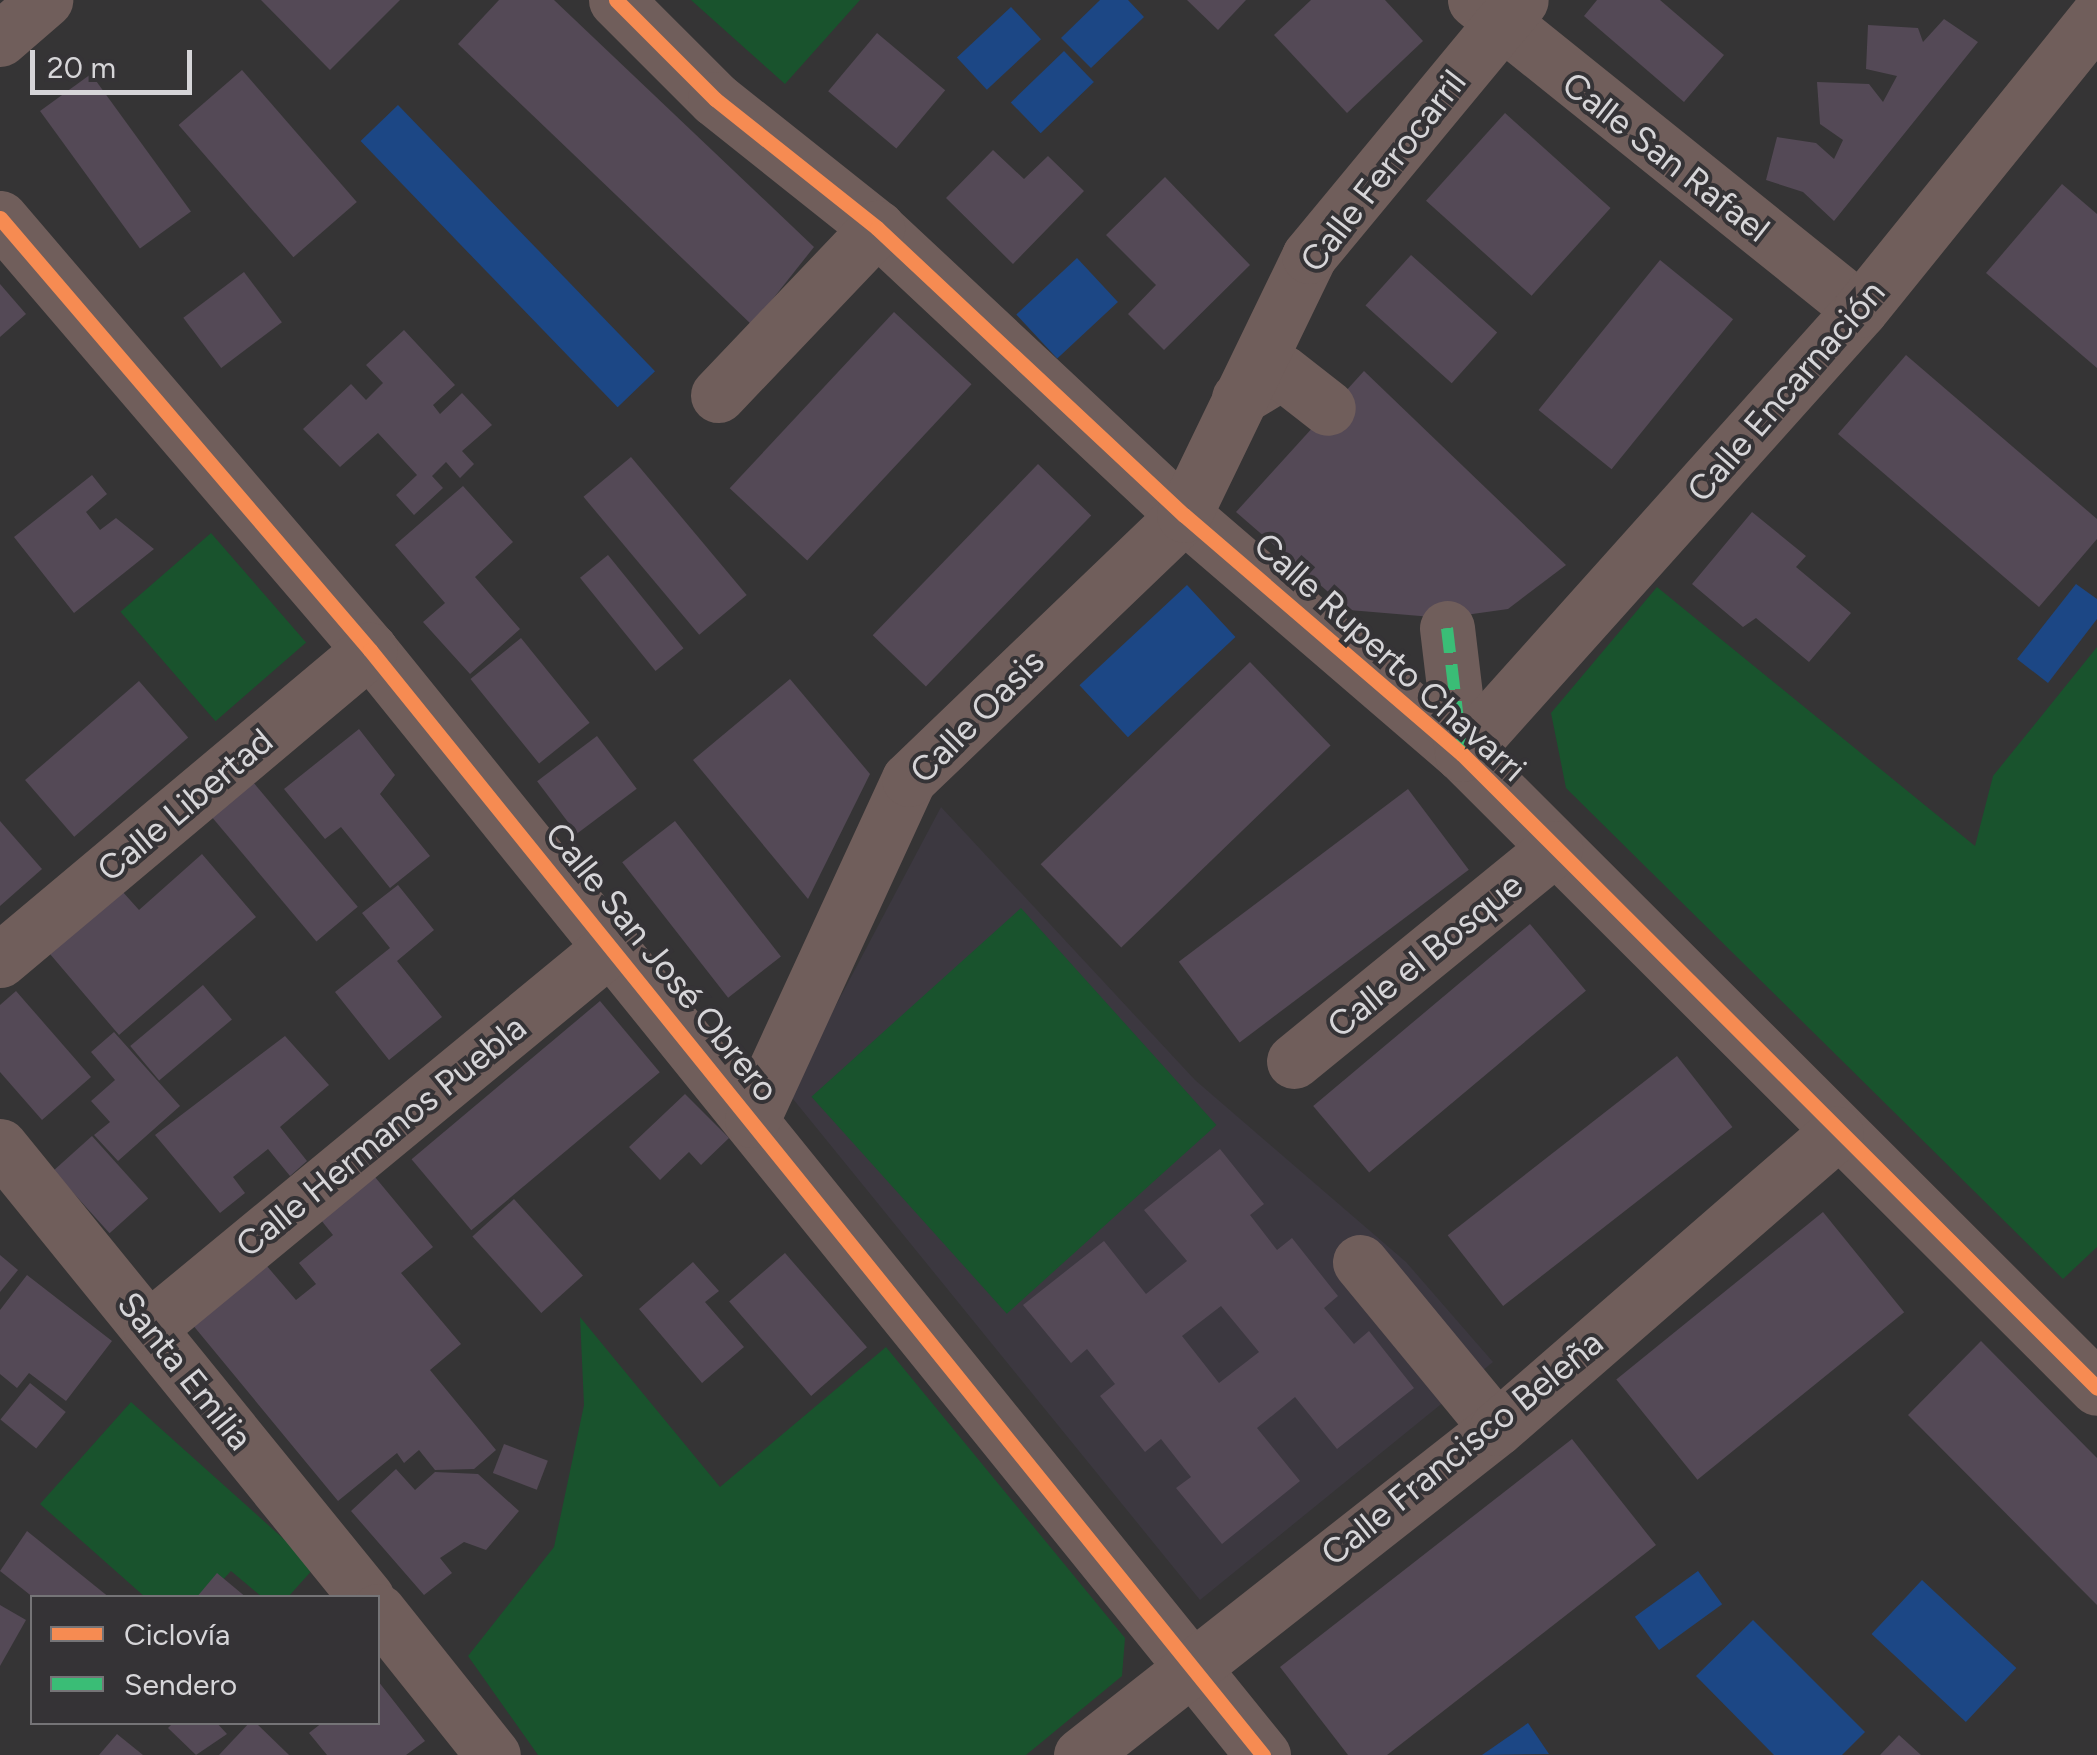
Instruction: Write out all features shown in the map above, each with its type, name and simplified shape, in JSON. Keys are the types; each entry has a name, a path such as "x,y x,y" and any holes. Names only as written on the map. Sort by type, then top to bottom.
{"street":[{"path":"0,39 45,0"},
{"name":"Calle Ruperto Chavarri","path":"616,0 714,99 877,228 1184,515 1462,754 1836,1133 2097,1388"},
{"name":"Calle San Rafael","path":"1498,9 1860,310"},
{"name":"Calle Ferrocarril","path":"1184,515 1308,256 1498,9"},
{"name":"Calle Encarnación","path":"1462,754 1860,310 2097,16"},
{"name":"Calle San José Obrero","path":"0,218 370,650 1263,1755"},
{"path":"718,395 877,228"},
{"path":"1239,398 1282,372 1328,408"},
{"name":"Calle Oasis","path":"752,1120 908,779 1184,515"},
{"path":"1447,628 1462,754"},
{"name":"Calle Libertad","path":"0,960 370,650"},
{"name":"Calle el Bosque","path":"1294,1061 1555,848"},
{"name":"Calle Hermanos Puebla","path":"150,1326 612,946"},
{"name":"Calle Francisco Beleña","path":"1081,1755 1188,1664 1497,1428 1836,1133"},
{"name":"Santa Emilia","path":"0,1146 365,1595"},
{"path":"1360,1262 1497,1428"},
{"path":"380,1614 493,1755"}],"shaded area":[{"path":"941,807 1195,1080 1406,1262 1493,1362 1200,1600 789,1094"}],"green space":[{"path":"691,0 860,0 785,84"},
{"path":"211,533 306,642 216,721 120,612"},
{"path":"1657,587 1975,846 1993,776 2097,647 2097,1247 2063,1279 1566,788 1551,713"},
{"path":"1021,908 1216,1125 1007,1314 811,1097"},
{"path":"580,1317 720,1487 886,1347 1125,1638 1122,1676 1026,1755 538,1755 468,1656 554,1547 584,1405"},
{"path":"131,1402 315,1567 290,1595 260,1595 231,1571 209,1595 143,1595 40,1504"}],"water":[{"path":"1100,0 1128,0 1144,17 1091,68 1061,38"},
{"path":"1011,7 1041,39 987,90 957,57"},
{"path":"1064,51 1094,82 1041,133 1011,102"},
{"path":"398,105 655,371 618,407 361,141"},
{"path":"1077,258 1118,302 1057,358 1016,315"},
{"path":"2076,584 2097,599 2097,619 2048,683 2017,659"},
{"path":"1187,585 1235,637 1128,737 1079,685"},
{"path":"1698,1571 1722,1604 1659,1650 1635,1617"},
{"path":"1922,1580 2016,1668 1966,1722 1872,1634"},
{"path":"1753,1620 1865,1732 1842,1755 1774,1755 1696,1676"},
{"path":"1528,1723 1549,1754 1482,1755"}],"building":[{"path":"261,0 400,0 330,70"},
{"path":"499,0 554,0 814,247 752,325 458,44"},
{"path":"1187,0 1246,0 1218,30"},
{"path":"1311,0 1385,0 1423,41 1347,113 1274,35"},
{"path":"1597,0 1660,0 1724,55 1684,102 1584,16"},
{"path":"1944,19 1978,42 1834,221 1803,192 1766,180 1777,137 1816,143 1834,159 1843,140 1820,124 1817,82 1869,84 1883,102 1897,76 1866,69 1868,25 1918,28 1923,42"},
{"path":"877,33 945,90 896,148 828,91"},
{"path":"242,70 357,202 293,257 179,125"},
{"path":"91,74 191,212 140,249 40,111"},
{"path":"1505,113 1611,208 1532,296 1426,201"},
{"path":"993,150 1024,179 1048,156 1084,191 1013,264 946,198"},
{"path":"1165,177 1250,265 1164,350 1128,314 1156,285 1106,235"},
{"path":"2062,184 2097,214 2097,368 1986,273"},
{"path":"1411,255 1497,333 1452,383 1365,306"},
{"path":"1660,260 1733,319 1612,469 1539,410"},
{"path":"244,272 282,322 221,368 183,318"},
{"path":"0,284 26,314 0,337"},
{"path":"894,312 972,384 807,561 730,488"},
{"path":"404,330 455,385 433,405 440,414 462,393 492,425 462,451 474,464 460,478 446,462 432,476 443,488 414,515 396,495 417,475 378,433 340,467 303,429 351,384 366,400 383,383 366,365"},
{"path":"1906,355 2097,519 2097,539 2039,607 1838,434"},
{"path":"1364,371 1566,565 1508,609 1444,618 1349,610 1236,512"},
{"path":"631,457 747,595 699,635 584,497"},
{"path":"1038,464 1091,515 926,687 873,635"},
{"path":"92,475 107,494 86,512 100,530 116,518 154,549 74,613 14,537"},
{"path":"463,486 513,542 475,577 520,629 470,674 423,622 445,603 395,545"},
{"path":"1752,512 1806,556 1796,567 1851,613 1809,662 1756,618 1743,627 1692,584"},
{"path":"608,555 684,648 656,671 580,578"},
{"path":"521,638 590,723 539,764 470,679"},
{"path":"1250,662 1331,745 1121,948 1041,864"},
{"path":"790,679 870,774 808,899 693,760"},
{"path":"139,681 188,738 74,837 25,780"},
{"path":"359,729 395,775 380,794 430,856 390,888 341,827 325,839 284,789"},
{"path":"597,736 637,789 577,834 537,781"},
{"path":"253,782 358,907 316,942 212,817"},
{"path":"1408,789 1469,870 1240,1042 1179,962"},
{"path":"0,821 42,869 0,906"},
{"path":"675,821 781,957 728,998 622,862"},
{"path":"202,854 256,917 119,1035 50,954 122,891 139,910"},
{"path":"398,885 434,930 397,961 442,1017 389,1060 335,992 390,948 362,913"},
{"path":"1530,924 1586,991 1369,1173 1313,1106"},
{"path":"203,985 232,1019 159,1081 130,1046"},
{"path":"16,991 91,1077 42,1120 0,1072 0,1005"},
{"path":"600,1001 660,1072 471,1230 412,1159"},
{"path":"114,1032 180,1106 118,1161 94,1135 110,1122 91,1101 115,1080 91,1052"},
{"path":"285,1036 329,1085 280,1127 307,1161 290,1176 268,1149 233,1177 245,1193 220,1213 155,1135"},
{"path":"1677,1056 1732,1127 1503,1306 1448,1235"},
{"path":"685,1094 729,1138 701,1165 689,1152 660,1180 629,1147"},
{"path":"92,1136 148,1198 110,1233 53,1171"},
{"path":"1220,1149 1264,1204 1250,1215 1277,1250 1292,1238 1338,1296 1324,1308 1354,1344 1369,1331 1414,1388 1337,1449 1295,1397 1257,1428 1300,1481 1222,1544 1176,1488 1191,1477 1161,1439 1145,1452 1100,1396 1115,1384 1087,1349 1071,1363 1023,1305 1104,1241 1146,1294 1187,1261 1144,1210","holes":["1221,1306 1259,1352 1219,1383 1182,1336"]},
{"path":"370,1171 433,1247 401,1273 461,1344 430,1370 496,1450 474,1469 435,1470 419,1450 404,1463 397,1453 338,1501 187,1318 260,1258 296,1300 316,1284 299,1263 333,1235 317,1215"},
{"path":"514,1199 583,1276 541,1313 472,1236"},
{"path":"1823,1212 1904,1312 1697,1480 1616,1379"},
{"path":"785,1253 867,1347 811,1396 729,1302"},
{"path":"0,1255 18,1270 0,1292"},
{"path":"693,1262 719,1291 705,1302 744,1347 702,1383 639,1309"},
{"path":"27,1275 112,1341 66,1401 29,1373 17,1388 0,1374 0,1310"},
{"path":"1981,1341 2097,1458 2097,1605 1908,1415"},
{"path":"30,1383 66,1412 36,1448 0,1420"},
{"path":"1572,1439 1656,1545 1387,1755 1348,1755 1280,1667"},
{"path":"504,1444 548,1461 537,1490 493,1473"},
{"path":"396,1469 415,1490 435,1472 478,1474 519,1511 486,1550 464,1542 440,1558 452,1573 424,1595 351,1511"},
{"path":"27,1531 106,1595 30,1595 0,1571"},
{"path":"217,1573 243,1595 199,1595"},
{"path":"0,1605 26,1620 0,1666"},
{"path":"380,1684 425,1741 406,1755 327,1755 309,1733 319,1725 380,1725"},
{"path":"219,1725 227,1734 196,1755 168,1728"},
{"path":"247,1725 258,1725 289,1755 219,1755"},
{"path":"117,1734 143,1755 99,1755"},
{"path":"1899,1735 1921,1755 1880,1755"}],"marked path":[{"path":"1447,628 1462,754"}],"cycle path":[{"path":"616,0 715,99 877,228 1184,515 1462,754 2097,1388"},
{"path":"0,218 370,650 1263,1755"}]}
